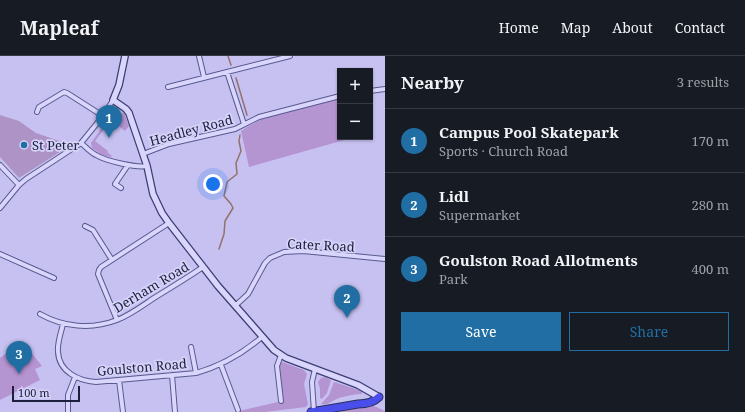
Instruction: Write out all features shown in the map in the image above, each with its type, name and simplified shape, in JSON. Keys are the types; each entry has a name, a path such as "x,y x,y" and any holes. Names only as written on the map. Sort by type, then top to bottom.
{"highway":[{"path":"311,412 358,404 364,400 382,397"}],"street":[{"path":"0,208 19,185 81,143 113,100 120,85 125,56"},
{"path":"199,56 204,77"},
{"path":"168,87 290,56"},
{"path":"227,72 244,124"},
{"path":"373,91 385,89"},
{"path":"37,112 39,107 64,92 102,116"},
{"name":"Headley Road","path":"143,154 168,144 234,129 259,118 337,97"},
{"path":"113,100 126,109 129,113 147,166 154,194 162,213 203,267 262,337 281,355 358,385 382,397"},
{"path":"81,143 97,156 140,168 147,166"},
{"path":"0,165 19,185"},
{"path":"121,188 116,184 128,165"},
{"path":"117,320 98,274 99,270 101,267 169,224"},
{"path":"84,226 93,230 112,260"},
{"name":"Cater Road","path":"235,306 248,294 265,263 270,258 284,252 303,251 385,259"},
{"path":"0,254 54,278"},
{"name":"Derham Road","path":"40,314 63,324 97,326 117,320 203,267"},
{"path":"63,324 58,343 58,353 60,362 75,378 68,395 68,412"},
{"name":"Goulston Road","path":"75,378 86,382 96,382 196,372 221,365 243,352 262,337"},
{"path":"191,347 196,372"},
{"path":"281,355 277,366 281,401"},
{"path":"221,365 238,410"},
{"path":"314,412 312,382 315,369"},
{"path":"172,375 175,412"},
{"path":"120,380 123,412"}],"shaded area":[{"path":"337,99 337,140 344,140 249,167 241,131 262,119"},
{"path":"124,113 129,126 125,131 111,120 95,141 112,156 102,155 92,148 91,143 111,115"},
{"path":"0,115 19,121 36,133 71,145 19,178 0,157"},
{"path":"22,341 42,366 35,369 40,380 0,400 0,358"},
{"path":"282,362 304,370 307,374 304,384 308,404 306,407 265,412 235,412 282,401 278,363"},
{"path":"325,377 331,380 327,393 322,399 320,398 318,382 321,378"},
{"path":"334,382 359,390 362,394 337,399 328,404 321,404 329,395"},
{"path":"372,405 385,412 339,412"}],"waterway":[{"path":"228,56 231,65"},
{"path":"236,78 247,115"},
{"path":"219,249 224,234 225,221 233,208 224,196 227,182 237,174 236,163 241,151 239,141 240,135"}],"place":[{"name":"Campus Pool Skatepark","path":"109,138"},
{"name":"St Peter","path":"24,145"},
{"name":"Lidl","path":"347,318"},
{"name":"Goulston Road Allotments","path":"19,374"}]}
